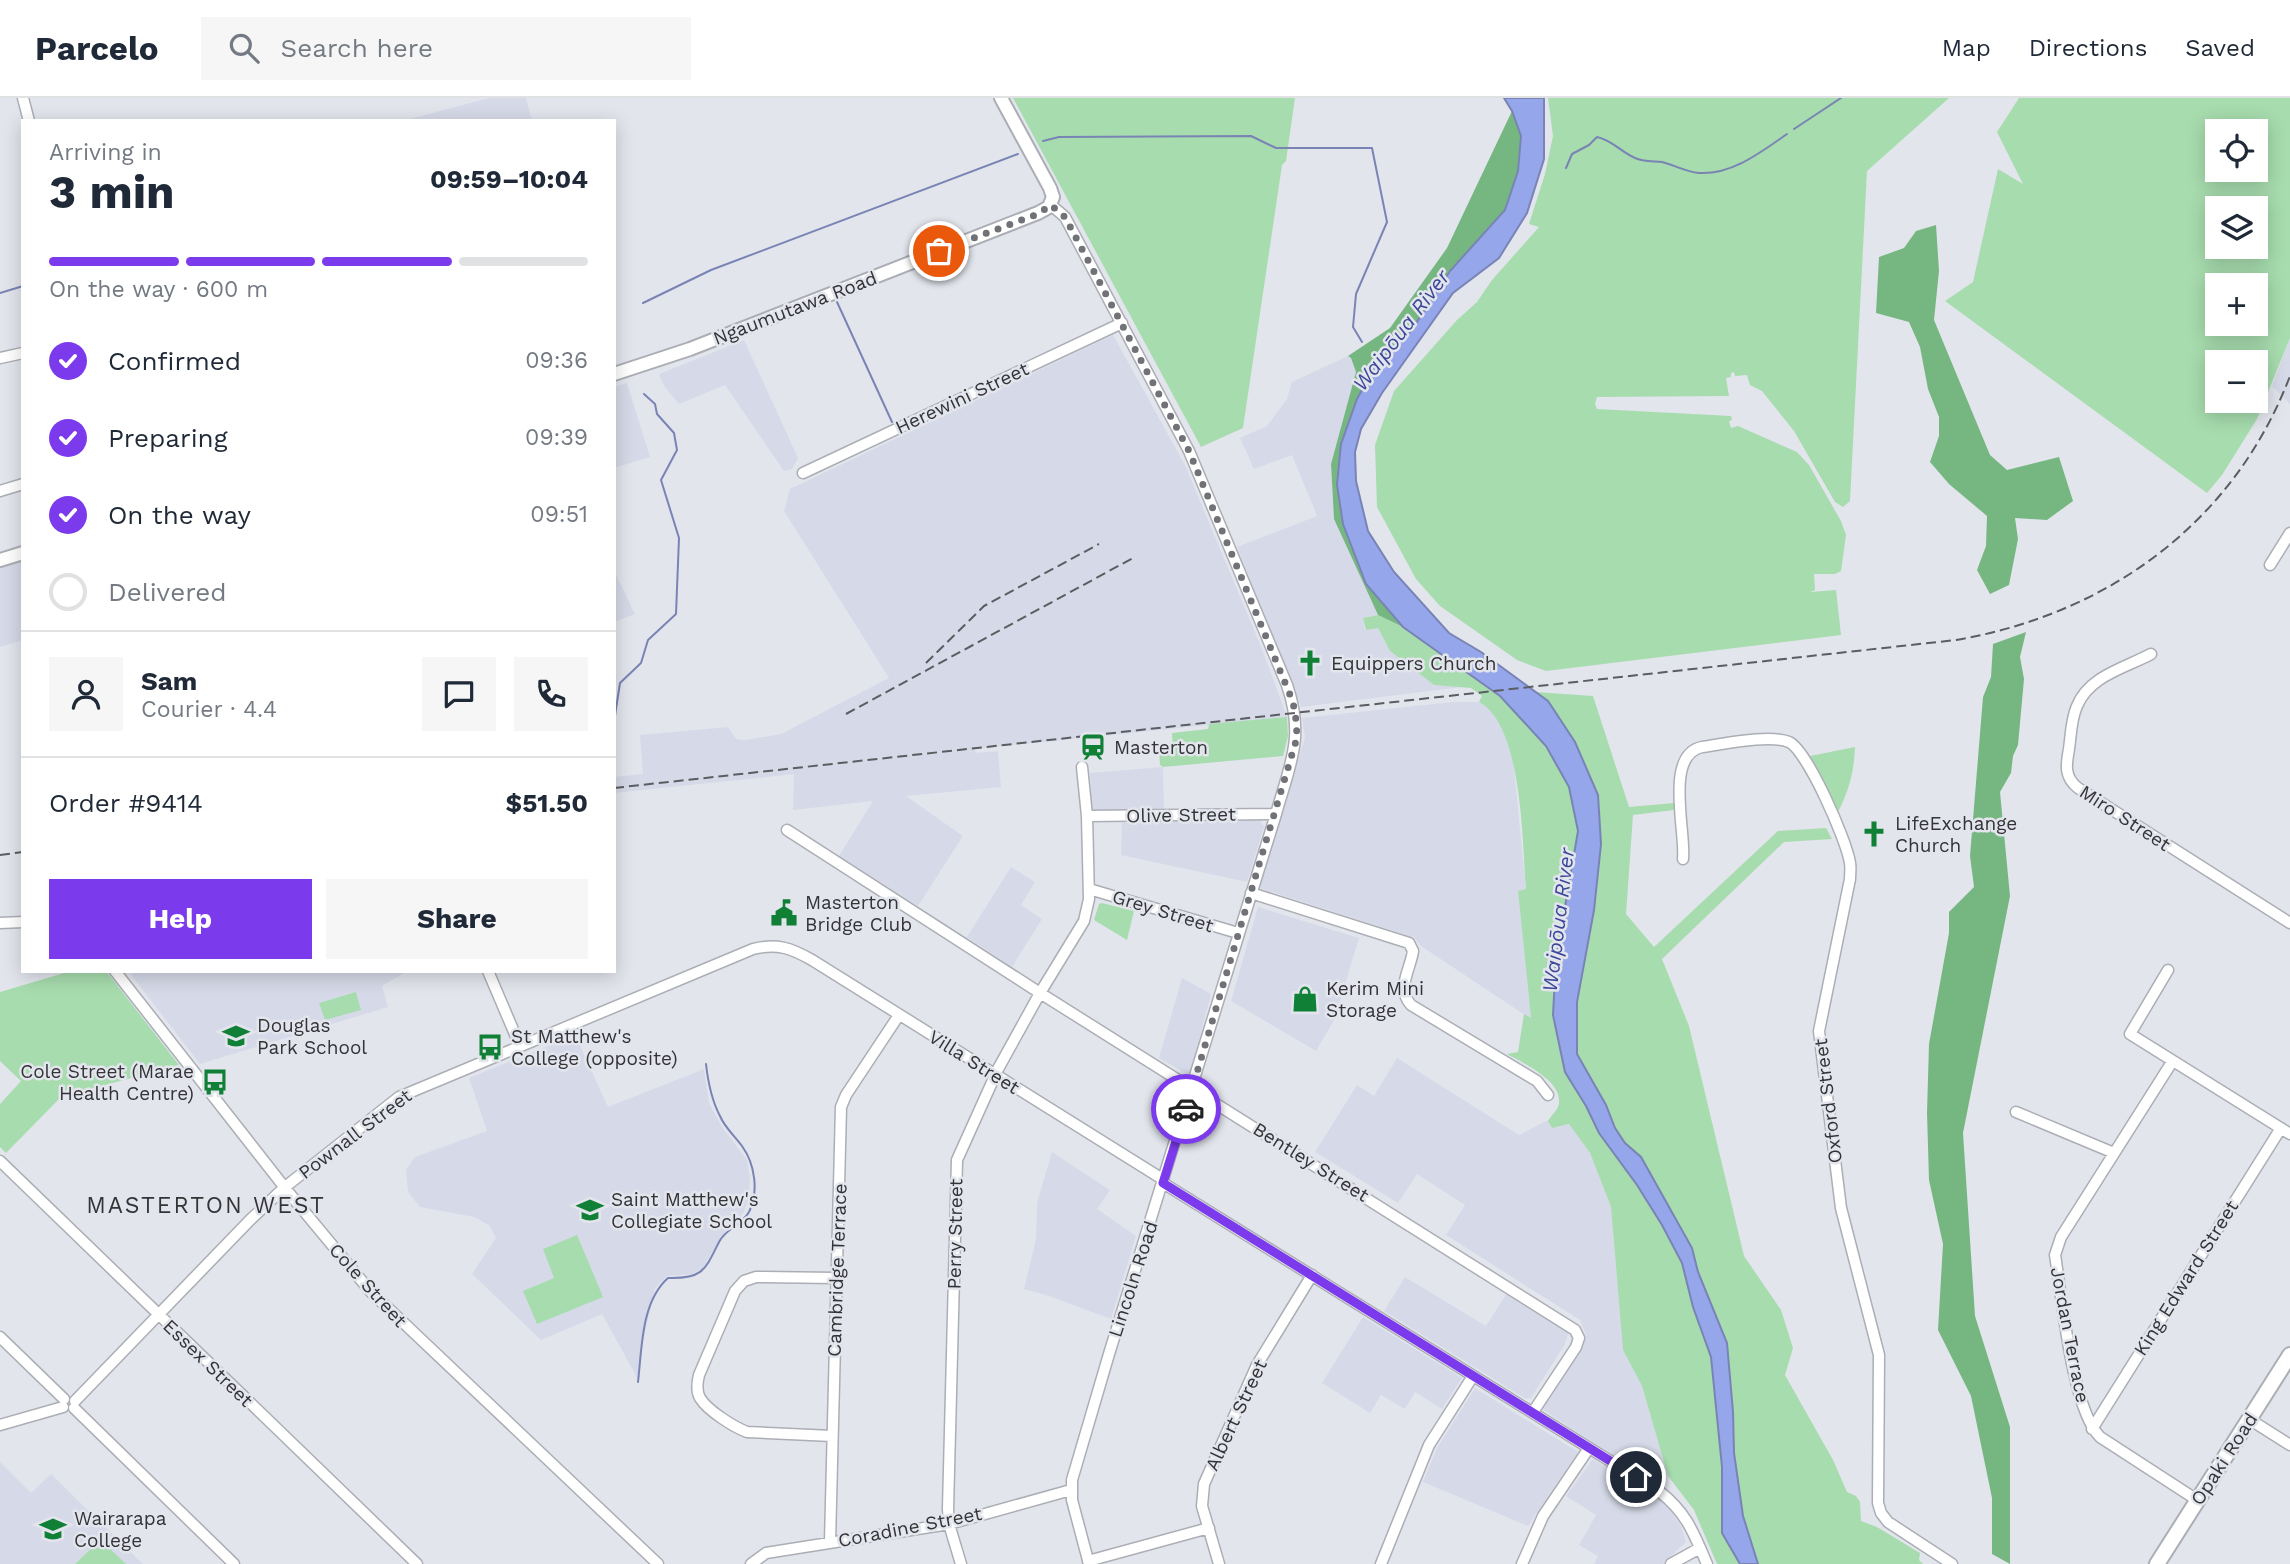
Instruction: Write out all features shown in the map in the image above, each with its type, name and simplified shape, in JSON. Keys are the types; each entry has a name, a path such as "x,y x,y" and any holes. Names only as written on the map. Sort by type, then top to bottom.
{"highway":[{"name":"Opaki Road","path":"2157,1564 2290,1354"}],"main road":[{"path":"1001,98 1050,188 1053,197 1051,205"},
{"name":"Ngaumutawa Road","path":"616,373 690,349 1038,214 1051,205"},
{"path":"0,560 21,554"}],"street":[{"path":"23,98 28,119"},
{"path":"1051,205 1065,217 1122,323"},
{"name":"Herewini Street","path":"803,473 1122,323"},
{"name":"Lincoln Road","path":"1089,1562 1074,1511 1071,1490 1109,1354 1276,814 1296,741 1296,713 1287,685 1202,480 1122,323"},
{"path":"0,358 21,353"},
{"path":"0,491 21,485"},
{"path":"2270,565 2290,533"},
{"name":"Miro Street","path":"2151,654 2103,676 2083,695 2074,715 2066,766 2068,776 2078,789 2290,923"},
{"name":"Oxford Street","path":"1683,859 1678,781 1687,755 1694,748 1774,739 1787,741 1796,747 1805,758 1836,823 1850,864 1850,879 1819,1031 1840,1209 1879,1355 1878,1503 1888,1522 1952,1564"},
{"name":"Perry Street","path":"961,1564 947,1509 955,1174 961,1149 995,1075 1084,921 1089,888 1087,816 1082,767"},
{"name":"Olive Street","path":"1087,816 1276,814"},
{"name":"Bentley Street","path":"787,830 1040,993 1575,1329 1579,1338 1576,1347 1533,1412"},
{"name":"Grey Street","path":"1089,888 1238,933"},
{"path":"1251,893 1409,943 1413,951 1403,989 1405,998 1411,1005 1537,1081 1548,1095"},
{"path":"0,923 21,922"},
{"name":"Villa Street","path":"783,946 812,960 1660,1492 1676,1504 1686,1517 1707,1564"},
{"name":"Pownall Street","path":"0,1425 69,1404 160,1316 250,1220 285,1187 399,1097 753,948 783,946"},
{"path":"2168,970 2130,1034 2285,1131"},
{"name":"Cole Street","path":"118,973 371,1292 658,1564"},
{"path":"489,973 520,1046"},
{"name":"Cambridge Terrace","path":"830,1542 841,1107 846,1094 898,1014"},
{"name":"Jordan Terrace","path":"2172,1062 2061,1237 2055,1255 2080,1399 2092,1429 2100,1437 2197,1500"},
{"path":"2016,1112 2114,1153"},
{"name":"King Edward Street","path":"2092,1429 2285,1131"},
{"name":"Essex Street","path":"0,1161 417,1564"},
{"name":"Albert Street","path":"1219,1564 1202,1506 1204,1484 1257,1365 1312,1275"},
{"path":"832,1436 747,1432 735,1428 700,1399 697,1387 699,1375 735,1292 744,1281 756,1277 836,1278"},
{"path":"0,1337 234,1564"},
{"path":"1381,1564 1425,1454 1473,1376"},
{"path":"2249,1419 2290,1445"},
{"path":"1522,1564 1543,1516 1589,1448"},
{"name":"Coradine Street","path":"751,1564 766,1553 949,1524 1071,1490"},
{"path":"1089,1562 1209,1528"},
{"path":"1671,1564 1700,1548"}],"shaded area":[{"path":"489,98 526,98 531,119 410,119"},
{"path":"1113,335 1185,465 1262,649 1287,717 975,749 975,753 998,751 1001,787 906,796 963,836 918,906 839,856 873,801 793,810 794,774 616,793 616,777 643,774 640,735 728,727 736,739 781,734 889,678 784,511 790,489"},
{"path":"2290,338 2290,404 2272,386"},
{"path":"744,340 798,458 792,469 784,471 725,385 679,404 664,386 659,374"},
{"path":"1348,356 1356,372 1331,464 1334,519 1378,615 1363,618 1365,630 1378,628 1390,651 1434,685 1462,687 1301,707 1237,547 1317,516 1292,455 1254,469 1240,438 1267,426 1287,399 1292,382"},
{"path":"627,383 650,457 616,467 616,386"},
{"path":"21,562 21,641 0,647 0,568"},
{"path":"616,575 635,614 616,621"},
{"path":"1453,702 1479,702 1487,706 1500,721 1513,758 1526,890 1518,891 1531,1019 1421,946 1413,937 1259,888 1305,737 1302,718"},
{"path":"1163,767 1164,809 1092,811 1090,773"},
{"path":"1260,820 1264,827 1247,882 1121,855 1122,823"},
{"path":"1011,867 1035,882 1021,905 1042,919 1012,967 967,937"},
{"path":"1258,907 1359,938 1334,1020 1316,1051 1231,1001"},
{"name":"Douglas Park School","path":"404,973 382,986 388,1007 200,1064 131,975"},
{"path":"1182,978 1211,994 1190,1076 1159,1058"},
{"name":"Saint Matthew's Collegiate School","path":"575,1035 608,1107 704,1069 709,1103 722,1127 747,1160 749,1197 744,1212 721,1237 703,1268 693,1274 667,1276 655,1288 643,1340 639,1381 602,1314 541,1340 472,1274 496,1238 489,1225 474,1217 420,1207 408,1192 406,1170 415,1157 487,1131 469,1078"},
{"path":"1397,1058 1519,1135 1548,1120 1552,1128 1569,1124 1590,1153 1611,1207 1623,1350 1642,1386 1668,1476 1664,1482 1653,1482 1542,1409 1581,1349 1586,1335 1580,1320 1446,1235 1465,1205 1417,1174 1398,1203 1315,1152 1357,1085 1374,1096"},
{"path":"1052,1152 1110,1190 1097,1209 1136,1236 1111,1319 1024,1289 1036,1239 1037,1203"},
{"path":"1405,1277 1486,1326 1507,1293 1565,1329 1568,1334 1565,1344 1531,1398 1526,1399 1384,1311"},
{"path":"1363,1317 1462,1378 1442,1409 1415,1392 1405,1409 1381,1395 1370,1413 1322,1383"},
{"path":"1475,1388 1578,1452 1528,1526 1423,1482 1437,1448"},
{"path":"1593,1459 1666,1504 1681,1526 1686,1542 1663,1564 1594,1564 1598,1556 1579,1545 1596,1515 1566,1496"},
{"name":"Wairarapa College","path":"0,1462 31,1493 51,1474 143,1564 0,1564"}],"green space":[{"path":"1013,98 1295,98 1286,161 1282,165 1243,428 1201,447"},
{"path":"1548,98 1949,98 1867,171 1850,501 1843,507 1835,502 1794,431 1762,391 1750,385 1747,375 1735,376 1734,372 1731,377 1726,378 1729,396 1597,397 1595,404 1597,409 1731,416 1731,428 1738,426 1797,452 1809,465 1841,521 1846,535 1841,571 1835,574 1814,574 1815,590 1810,592 1836,590 1841,635 1546,671 1517,660 1440,606 1416,579 1377,507 1375,445 1394,391 1457,320 1477,302 1492,280 1539,227 1529,224 1545,174 1553,136"},
{"path":"2019,98 2290,98 2290,338 2268,392 2268,350 2205,350 2205,413 2259,413 2222,475 2207,493 1945,301 1973,282 1998,169 2023,184 1997,132"},
{"path":"1512,111 1521,135 1518,171 1505,210 1450,271 1411,331 1375,366 1337,485 1343,524 1366,584 1403,627 1378,615 1334,519 1331,464 1356,372 1348,356 1390,328 1447,248"},
{"path":"1936,225 1939,271 1934,320 1990,455 2007,470 2059,457 2073,501 2047,520 2015,518 2018,539 2009,585 1990,594 1977,570 1986,546 1987,516 1949,484 1930,462 1939,436 1939,417 1928,389 1920,347 1909,322 1876,313 1879,257 1904,248 1916,231"},
{"path":"1378,615 1403,627 1500,696 1546,746 1569,787 1578,831 1556,959 1553,1016 1599,1133 1637,1185 1682,1263 1693,1307 1711,1357 1722,1467 1722,1533 1740,1564 1717,1564 1694,1510 1668,1476 1642,1386 1623,1350 1611,1207 1590,1153 1569,1124 1552,1128 1548,1121 1558,1107 1559,1098 1550,1082 1533,1068 1507,1054 1518,1052 1524,1014 1531,1018 1518,891 1526,889 1521,816 1518,787 1504,734 1493,715 1479,702 1482,696 1471,688 1434,685 1390,651 1378,628 1366,630 1363,618"},
{"path":"2026,632 2020,657 2024,679 2018,745 2013,756 2011,773 2000,792 2010,896 1963,1133 1975,1316 2010,1427 2010,1564 1992,1554 1992,1498 1971,1396 1938,1330 1943,1244 1929,1180 1927,1113 1929,1044 1949,933 1949,912 1974,887 1970,856 1983,697 1991,677 1993,644"},
{"path":"1535,692 1593,696 1629,807 1674,803 1674,810 1633,815 1626,914 1654,947 1778,831 1826,828 1832,839 1784,842 1662,959 1689,1026 1744,1256 1781,1310 1793,1348 1785,1375 1833,1460 1847,1492 1856,1496 1860,1502 1861,1521 1877,1527 1920,1553 1919,1560 1923,1564 1758,1564 1743,1516 1734,1453 1727,1343 1698,1272 1692,1248 1641,1157 1625,1143 1615,1128 1606,1105 1577,1054 1577,1002 1594,910 1601,844 1598,795 1548,701"},
{"path":"1287,717 1288,736 1283,756 1163,767 1160,765 1159,750 1173,751 1172,733 1208,729 1209,724"},
{"path":"1855,747 1850,781 1837,814 1810,756"},
{"path":"1099,904 1134,911 1127,940 1094,920"},
{"path":"64,973 108,973 179,1065 61,1097 6,1153 0,1147 0,1104 21,1081 0,1061 0,992"},
{"path":"356,992 361,1010 325,1020 319,1003"},
{"path":"577,1235 603,1297 537,1324 523,1291 554,1278 543,1249"},
{"path":"97,1543 108,1547 126,1564 75,1564"}],"water":[{"path":"1504,98 1544,98 1544,159 1527,213 1499,258 1453,293 1382,393 1361,429 1355,452 1356,481 1368,531 1394,572 1449,633 1481,652 1548,701 1575,742 1598,795 1601,844 1594,910 1577,1002 1577,1054 1606,1105 1615,1128 1625,1143 1641,1157 1692,1248 1698,1272 1727,1343 1734,1453 1743,1516 1758,1564 1740,1564 1722,1533 1722,1467 1711,1357 1693,1307 1682,1263 1637,1185 1599,1133 1565,1072 1553,1015 1556,959 1578,831 1569,787 1546,746 1500,696 1403,627 1366,584 1343,524 1337,485 1341,444 1357,399 1375,366 1411,331 1450,271 1505,210 1518,171 1521,136"}],"waterway":[{"path":"1794,129 1841,98"},
{"path":"1566,168 1572,154 1589,145 1597,137 1638,159 1662,162 1699,173 1711,173 1746,161 1787,134"},
{"path":"1043,141 1059,137 1251,136 1276,148 1372,148 1387,222 1356,294 1353,327 1362,342"},
{"path":"643,303 711,270 1018,154"},
{"path":"0,293 21,287"},
{"path":"837,302 892,422"},
{"path":"616,709 620,683 641,663 648,640 676,614 679,538 661,480 677,450 674,433 657,414 655,404 644,394"},
{"path":"638,1382 644,1326 652,1300 659,1288 668,1278 689,1277 701,1271 725,1234 749,1212 754,1196 750,1161 717,1110 710,1090 706,1064"}],"railway":[{"path":"616,788 1956,640 2012,627 2064,608 2114,584 2159,553 2200,517 2236,476 2266,428 2290,376"},
{"path":"926,663 984,606 1099,544"},
{"path":"846,714 1133,558"},
{"path":"0,855 21,852"}],"way so far":[{"path":"939,251 1038,214 1051,205 1062,213 1189,451 1293,702 1297,726 1296,741 1186,1109"}],"place":[{"name":"Equippers Church","path":"1310,663"},
{"name":"Masterton","path":"1093,747"},
{"name":"LifeExchange Church","path":"1874,834"},
{"name":"Masterton Bridge Club","path":"784,913"},
{"name":"Kerim Mini Storage","path":"1305,999"},
{"name":"Douglas Park School","path":"236,1036"},
{"name":"St Matthew's College (opposite)","path":"490,1047"},
{"name":"Cole Street (Marae Health Centre)","path":"215,1082"},
{"name":"Saint Matthew's Collegiate School","path":"590,1210"},
{"name":"Wairarapa College","path":"53,1529"}],"district":[{"name":"MASTERTON WEST","path":"206,1205"}],"route":[{"path":"1186,1109 1163,1183 1636,1477"}],"water label":[{"name":"Waipōua River","path":"1401,330"},
{"name":"Waipōua River","path":"1558,920"}]}
